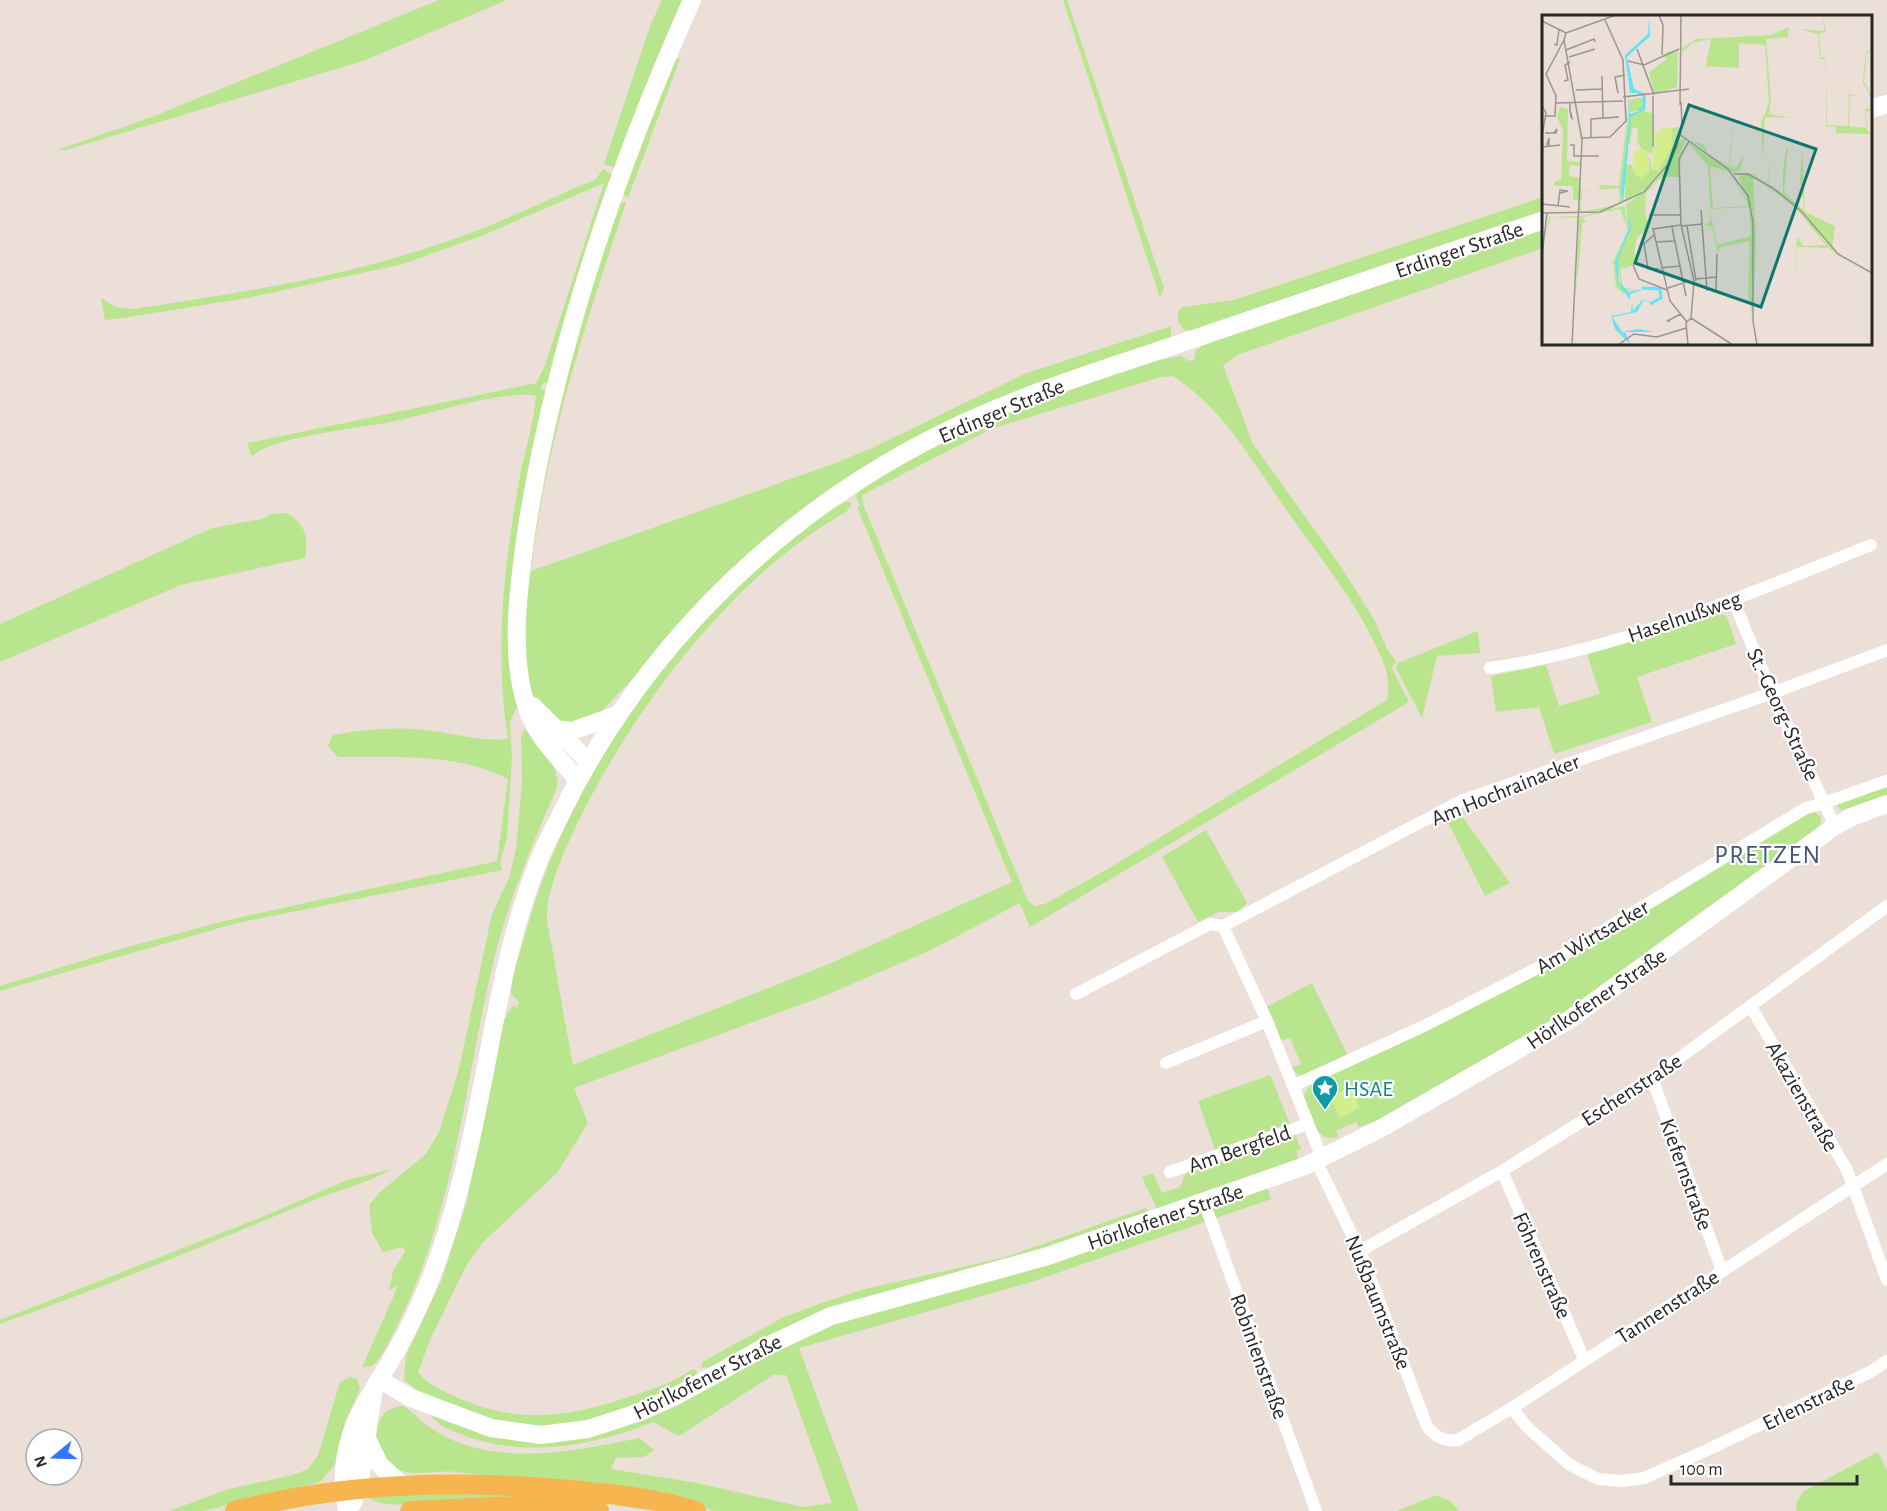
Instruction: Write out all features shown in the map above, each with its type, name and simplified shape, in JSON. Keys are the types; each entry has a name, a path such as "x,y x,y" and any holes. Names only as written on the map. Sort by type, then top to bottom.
{"main road":[{"path":"235,1511 350,1490 402,1485 486,1484 624,1495 696,1511"},
{"path":"410,1511 538,1505 599,1511"}],"street":[{"path":"578,780 543,739 528,713 522,689 517,636 519,581 533,490 554,387 574,316 622,173 692,0"},
{"path":"1872,108 1887,104"},
{"name":"Erdinger Straße","path":"350,1490 343,1468 354,1423 416,1313 446,1240 464,1172 498,996 516,928 539,859 588,761 617,715 635,688 706,606 761,553 850,486 909,451 968,421 1053,387 1542,221"},
{"name":"Haselnußweg","path":"1490,668 1540,661 1604,643 1733,600 1871,545"},
{"name":"St.-Georg-Straße","path":"1733,600 1772,693 1835,826"},
{"name":"Am Hochrainacker","path":"1076,994 1210,924 1223,926 1461,801 1772,693 1887,650"},
{"path":"522,689 536,710 588,761"},
{"path":"554,729 572,731 617,715"},
{"name":"Am Wirtsacker","path":"1293,1086 1426,1025 1563,955 1806,808 1826,804 1845,794 1887,781"},
{"name":"Hörlkofener Straße","path":"377,1385 491,1428 541,1434 588,1429 640,1412 678,1395 769,1344 831,1316 1048,1256 1319,1160 1380,1129 1566,1022 1835,826 1887,804"},
{"name":"Eschenstraße","path":"1360,1251 1502,1171 1652,1078 1887,906"},
{"name":"Am Bergfeld","path":"1223,926 1267,1021 1308,1124 1319,1160"},
{"name":"Akazienstraße","path":"1751,1006 1854,1186"},
{"path":"1166,1063 1267,1021"},
{"name":"Kiefernstraße","path":"1652,1078 1722,1271"},
{"name":"Am Bergfeld","path":"1170,1172 1308,1124"},
{"name":"Nußbaumstraße","path":"1319,1160 1360,1251 1427,1426 1444,1440"},
{"name":"Tannenstraße","path":"1444,1440 1458,1440 1512,1408 1584,1359 1887,1164"},
{"name":"Föhrenstraße","path":"1502,1171 1584,1359"},
{"path":"1854,1186 1887,1280"},
{"name":"Robinienstraße","path":"1204,1202 1316,1511"},
{"name":"Erlenstraße","path":"1512,1408 1527,1427 1570,1465 1598,1479 1622,1481 1644,1478 1703,1452 1870,1372 1887,1361"},
{"path":"349,1511 350,1490 367,1439 377,1385"},
{"path":"367,1439 380,1465 402,1485"}],"green space":[{"path":"439,0 507,0 363,61 66,150 57,150 152,117"},
{"path":"662,0 686,0 616,168 604,164 650,26"},
{"path":"1063,0 1067,0 1164,288 1160,298"},
{"path":"673,59 680,59 628,198 622,193"},
{"path":"603,169 615,177 549,382 542,384 541,389 547,392 533,461 518,705 510,722 512,758 507,838 500,862 502,870 237,923 0,991 0,986 124,948 228,920 497,861 508,779 468,765 425,758 338,757 328,746 333,735 379,729 414,729 476,738 508,739 501,642 505,577 519,481 536,396 505,396 486,399 391,422 296,439 277,444 253,456 250,454 248,443 536,383 544,368 604,183 481,236 403,264 247,298 123,318 105,320 101,298 116,307 134,309 291,283 369,265 484,228 596,179"},
{"path":"1542,197 1542,213 1192,331 1184,330 1178,321 1178,311 1183,307 1234,300"},
{"path":"624,202 626,203 582,339 557,431 537,524 531,571 528,563 536,506 576,331 620,203"},
{"path":"1542,227 1542,248 1240,354 1223,365 1253,444 1342,568 1375,621 1387,649 1396,661 1392,668 1409,702 1030,927 1020,903 929,951 824,996 574,1088 588,1123 557,1173 481,1244 465,1268 430,1340 418,1372 438,1388 475,1405 498,1411 540,1415 583,1410 629,1397 670,1382 692,1369 697,1371 696,1376 629,1410 560,1428 500,1425 425,1396 404,1380 406,1355 442,1279 467,1201 502,1024 512,1006 517,1007 519,1002 511,994 512,979 534,904 560,837 580,797 602,757 652,682 710,613 751,571 829,509 849,501 851,505 846,512 805,538 766,569 694,644 661,685 632,728 582,814 551,887 547,912 573,1065 829,964 1012,882 857,507 860,506 856,496 860,488 950,437 1042,398 1156,361 1180,356 1189,361 1194,360 1196,350 1210,341","holes":["1173,376 1207,404 1250,456 1363,621 1383,661 1388,680 1387,700 1106,870 1045,904 1035,906 1028,901 863,504 862,495 991,429 1161,377"]},
{"path":"1171,326 1171,337 879,460 640,671 600,713 583,723 560,723 539,703 530,688 523,628 525,595 531,571 830,465 872,448 1024,374"},
{"path":"286,513 298,521 304,531 305,558 181,585 0,662 0,624 212,528 262,519 271,514"},
{"path":"1716,611 1727,617 1736,644 1637,677 1652,722 1554,754 1539,707 1496,712 1491,676 1546,665 1559,706 1600,694 1587,654"},
{"path":"1478,631 1480,653 1437,656 1422,718 1396,668 1398,663"},
{"path":"525,729 552,763 557,788 522,872 500,937 446,1191 433,1236 398,1324 380,1357 372,1366 362,1367 395,1293 397,1286 389,1290 393,1271 405,1251 403,1247 383,1252 372,1233 369,1205 380,1192 426,1154 439,1132 459,1069 492,914 509,878 516,849 522,782 521,736"},
{"path":"1887,787 1887,797 1841,810 1837,806 1838,803"},
{"path":"1814,811 1821,817 1820,827 1599,993 1395,1114 1359,1127 1356,1122 1336,1131 1338,1137 1324,1136 1314,1125 1304,1095 1311,1084 1376,1055"},
{"path":"1459,812 1510,883 1485,896 1446,818"},
{"path":"1206,830 1247,903 1237,912 1218,912 1198,922 1162,857"},
{"path":"1312,983 1348,1056 1306,1076 1297,1074 1292,1068 1301,1064 1290,1038 1281,1041 1266,1007"},
{"path":"1270,1075 1290,1124 1215,1150 1198,1101"},
{"path":"1350,1087 1360,1108 1340,1118 1330,1097"},
{"path":"1295,1134 1301,1149 1296,1151 1299,1161 1157,1209 1142,1177 1153,1173 1162,1193 1180,1187 1187,1171"},
{"path":"392,1169 150,1267 0,1324 0,1320 262,1217 347,1180"},
{"path":"1267,1187 1271,1199 1031,1282 799,1348 859,1511 714,1511 679,1501 484,1475 408,1472 391,1466 379,1447 378,1425 383,1415 391,1409 404,1406 437,1432 460,1443 485,1450 510,1453 563,1451 639,1438 654,1450 644,1457 616,1458 611,1469 697,1483 803,1507 832,1503 786,1375 773,1375 679,1436 653,1422 605,1438 581,1443 556,1447 507,1446 482,1441 450,1430 437,1422 429,1412 553,1441 804,1334"},
{"path":"1146,1208 1149,1215 954,1279 717,1367 702,1368 702,1362 784,1317 819,1304 865,1289 1002,1258"},
{"path":"350,1377 357,1379 360,1389 345,1422 335,1464 320,1482 203,1511 169,1511 229,1489 293,1475 308,1469 318,1455 340,1382"},
{"path":"1878,1452 1887,1470 1887,1511 1796,1511 1797,1501 1804,1491"},
{"path":"448,1492 602,1500 665,1511 579,1500 446,1500 396,1505 377,1502 370,1498 370,1495"},
{"path":"1436,1495 1450,1501 1459,1511 1397,1511"}],"place":[{"name":"HSAE","path":"1325,1111"}],"district":[{"name":"PRETZEN","path":"1768,854"}]}
